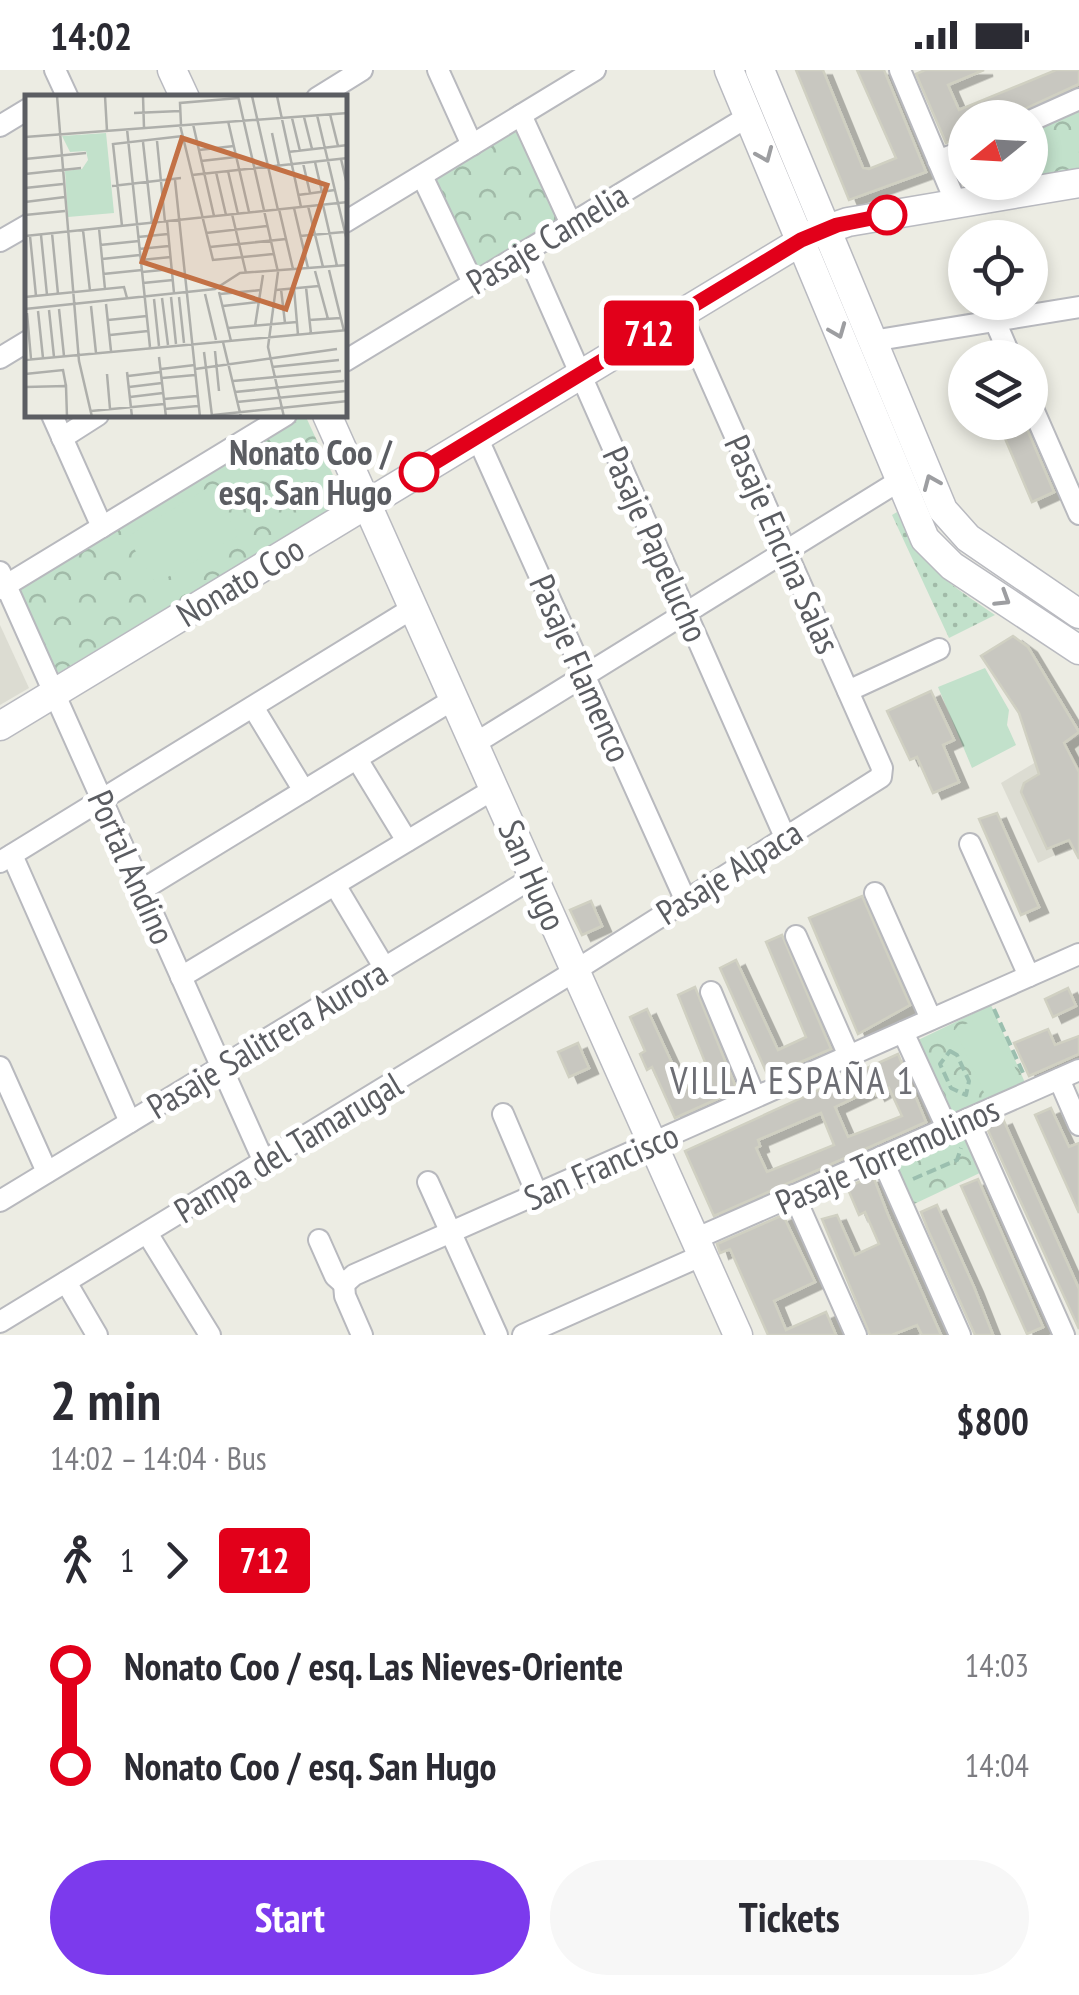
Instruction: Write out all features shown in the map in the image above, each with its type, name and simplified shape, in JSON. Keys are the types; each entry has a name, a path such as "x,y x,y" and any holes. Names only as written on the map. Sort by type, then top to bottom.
{"street":[{"path":"172,70 183,95"},
{"path":"322,95 362,70"},
{"path":"438,70 472,145"},
{"path":"348,220 595,70"},
{"path":"730,70 748,116 872,341 950,520 968,538 1079,614"},
{"path":"760,70 813,235 919,530 941,558 1079,650"},
{"path":"900,70 956,203"},
{"path":"1048,112 1079,99"},
{"path":"0,126 25,112"},
{"path":"521,115 571,224"},
{"name":"Pasaje Camelia","path":"348,359 748,116"},
{"path":"938,162 948,158"},
{"path":"422,176 473,283"},
{"name":"Nonato Coo","path":"0,726 813,235 956,203 1079,184"},
{"path":"0,242 25,227"},
{"name":"Pasaje Papelucho","path":"526,251 785,837"},
{"path":"872,341 1079,307"},
{"name":"Pasaje Encina Salas","path":"680,314 883,774"},
{"path":"995,321 1003,340"},
{"path":"0,358 25,349"},
{"path":"53,418 102,527"},
{"path":"62,438 93,418"},
{"path":"2,582 102,527 281,418"},
{"name":"San Hugo","path":"328,418 738,1335"},
{"name":"Pasaje Flamenco","path":"477,437 685,898"},
{"path":"1047,440 1079,514"},
{"path":"474,744 899,481"},
{"name":"Portal Andino","path":"2,582 264,1162"},
{"path":"130,1122 6,859 414,608"},
{"path":"848,691 939,650"},
{"path":"142,890 454,700"},
{"path":"253,708 304,791"},
{"path":"357,758 407,842"},
{"name":"Pasaje Alpaca","path":"576,970 883,774"},
{"path":"181,977 494,789"},
{"path":"970,844 1029,976"},
{"name":"Pasaje Salitrera Aurora","path":"0,1201 534,877"},
{"path":"335,885 384,968"},
{"path":"875,892 931,1020"},
{"path":"796,936 848,1056"},
{"name":"San Francisco","path":"344,1284 350,1277 1079,954"},
{"name":"Pampa del Tamarugal","path":"0,1322 576,970"},
{"path":"710,992 755,1097"},
{"path":"903,1032 947,1128"},
{"name":"Pasaje Torremolinos","path":"523,1335 794,1195 1079,1070"},
{"path":"1059,1079 1079,1126"},
{"path":"2,1080 47,1172"},
{"path":"503,1114 537,1194"},
{"path":"968,1119 1064,1335"},
{"path":"881,1157 960,1335"},
{"path":"428,1182 497,1335"},
{"path":"794,1195 856,1335"},
{"path":"147,1233 210,1335"},
{"path":"320,1240 335,1276 344,1284 345,1296 362,1335"},
{"path":"66,1282 97,1335"}],"path":[{"path":"988,994 1032,1091"},
{"path":"950,1051 957,1055 969,1088 966,1095 951,1088 940,1064 950,1051"},
{"path":"895,1188 957,1160 968,1119"}],"shaded area":[{"path":"0,625 29,688 0,705"},
{"path":"1079,736 1079,844 1038,863 1001,783"}],"green space":[{"path":"1079,107 1079,168 1048,174 1048,121"},
{"path":"513,128 521,129 559,216 557,224 475,273 433,184 435,174"},
{"path":"292,418 306,418 345,501 58,673 18,587"},
{"path":"209,487 239,535 156,584 127,537"},
{"path":"897,512 916,547 937,572 995,615 949,638 892,515"},
{"path":"985,668 1009,710 1007,725 1016,745 972,768 938,687"},
{"path":"991,1005 1026,1085 948,1116 914,1042"},
{"path":"990,1013 1022,1083 987,1099 955,1029"},
{"path":"966,1130 984,1171 912,1205 893,1163"}],"building":[{"path":"796,70 823,70 863,168 869,169 896,158 857,70 884,70 926,172 849,200"},
{"path":"925,70 984,70 948,85 955,100 948,100 948,142 946,143 916,74"},
{"path":"1056,70 1079,70 1079,84 1044,100 983,100"},
{"path":"1006,440 1032,440 1054,492 1032,502"},
{"path":"1013,636 1028,647 1079,732 1064,743 1079,772 1079,859 1069,840 1047,849 1021,792 1024,783 1039,774 1019,713 981,656"},
{"path":"931,691 954,740 943,745 959,782 933,793 917,757 910,760 887,711"},
{"path":"997,813 1039,907 1021,915 979,819"},
{"path":"862,896 910,1005 858,1034 809,918"},
{"path":"591,901 602,926 582,935 570,910"},
{"path":"782,935 831,1049 768,1076 720,968 736,960 778,1050 806,1037 766,942"},
{"path":"695,987 737,1090 675,1118 652,1067 647,1070 640,1054 645,1051 630,1017 647,1009 684,1089 711,1077 678,995"},
{"path":"1068,988 1076,1006 1053,1017 1045,999"},
{"path":"1048,1029 1055,1045 1079,1036 1079,1054 1029,1076 1014,1043"},
{"path":"578,1043 589,1068 569,1077 558,1052"},
{"path":"898,1054 926,1122 714,1216 685,1151","holes":["889,1088 902,1116 848,1137 835,1107 873,1089 876,1095","821,1113 834,1145 767,1172 756,1148 760,1146 758,1140"]},
{"path":"1051,1108 1069,1147 1079,1143 1079,1213 1035,1115"},
{"path":"1003,1119 1079,1289 1079,1329 986,1126"},
{"path":"873,1176 941,1335 922,1335 917,1325 892,1335 870,1335 822,1219 837,1215 855,1255 879,1244 865,1212 859,1215 847,1187"},
{"path":"978,1179 1043,1327 1027,1334 961,1186"},
{"path":"937,1205 993,1335 975,1335 928,1230 921,1212"},
{"path":"783,1215 815,1282 774,1301 786,1330 826,1312 836,1335 768,1335 730,1249 720,1253 717,1244"}],"bus line":[{"name":"712","path":"419,472 801,240 837,225 887,215"}],"place":[{"name":"Nonato Coo / esq. San Hugo","path":"419,472"}],"district":[{"name":"VILLA ESPAÑA 1","path":"793,1079"}]}
